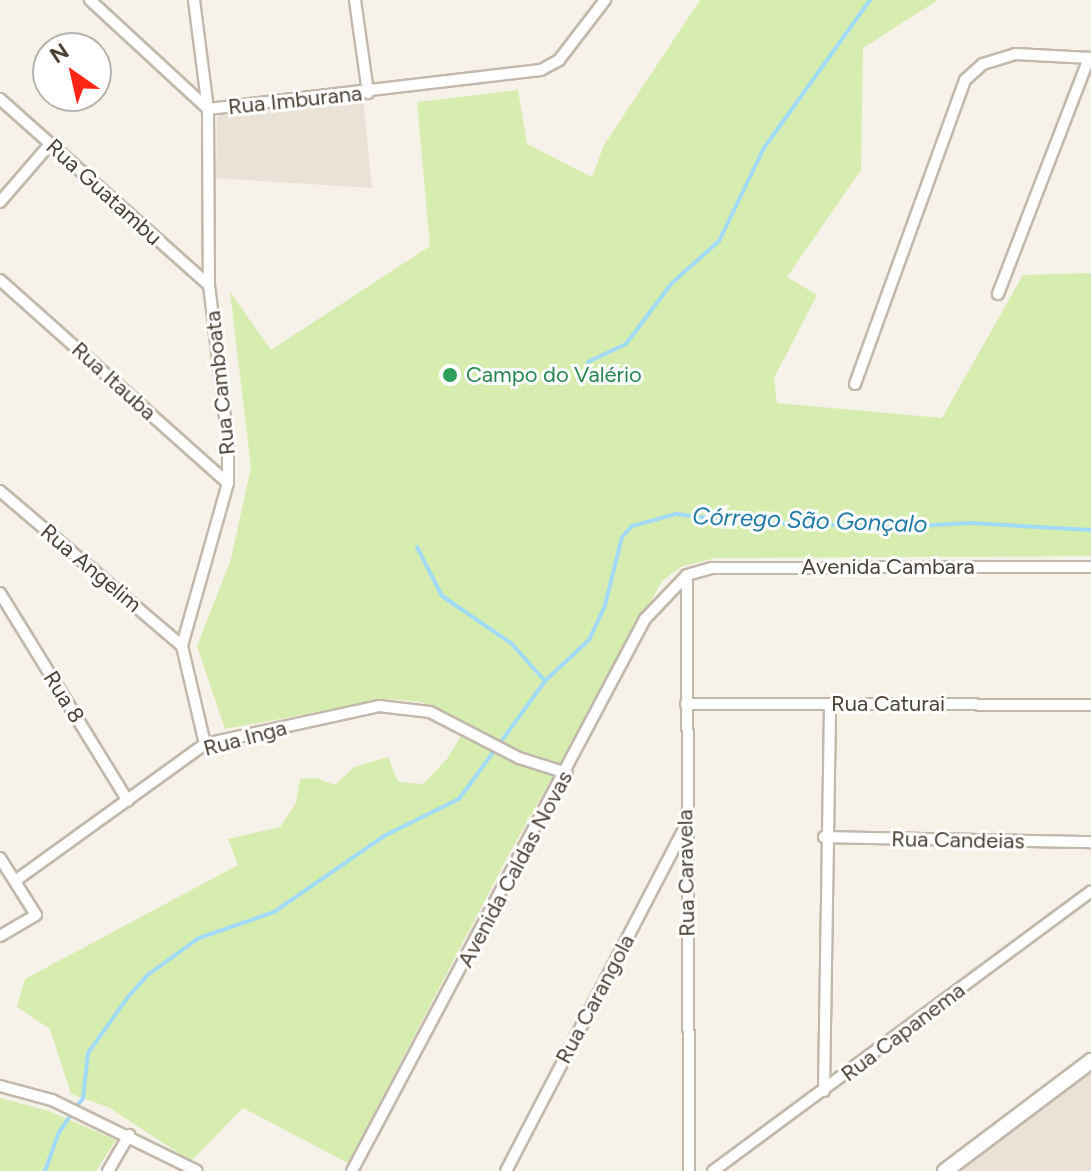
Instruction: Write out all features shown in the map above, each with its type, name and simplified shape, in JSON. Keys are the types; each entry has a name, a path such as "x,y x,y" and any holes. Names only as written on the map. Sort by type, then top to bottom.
{"street":[{"name":"Rua Imburana","path":"90,0 208,109 368,93 541,70 559,60 605,0"},
{"name":"Rua Camboata","path":"194,0 208,109 209,285 225,397 228,483 182,646 205,744"},
{"path":"355,0 368,93"},
{"path":"855,384 965,80 983,64 1015,54 1090,58 998,294"},
{"name":"Rua Guatambu","path":"0,99 209,285"},
{"path":"0,202 50,144"},
{"name":"Rua Itauba","path":"0,280 228,483"},
{"name":"Rua Angelim","path":"0,491 182,646"},
{"name":"Avenida Cambara","path":"687,575 712,568 1091,567"},
{"name":"Rua Caravela","path":"687,575 684,827 689,1171"},
{"name":"Avenida Caldas Novas","path":"352,1171 567,773 645,619 687,575"},
{"name":"Rua 8","path":"0,593 128,801"},
{"name":"Rua Caturai","path":"686,704 1091,705"},
{"path":"824,1091 824,837 830,704"},
{"name":"Rua Inga","path":"15,881 205,744 379,706 430,712 461,731 519,758 567,773"},
{"name":"Rua Carangola","path":"506,1171 684,827"},
{"name":"Rua Candeias","path":"824,837 1091,842"},
{"path":"0,858 35,915 0,936"},
{"name":"Rua Capanema","path":"713,1171 1091,891"},
{"path":"945,1171 1091,1061"},
{"path":"0,1086 52,1100 129,1135 197,1171"},
{"path":"108,1171 129,1135"}],"shaded area":[{"path":"363,97 372,188 216,178 217,118 226,111"},
{"path":"1091,1071 1091,1171 958,1171"}],"green space":[{"path":"700,0 938,0 863,48 861,170 787,277 817,295 774,378 777,403 942,418 1023,275 1091,273 1091,556 715,558 681,567 662,581 509,854 348,1163 243,1108 191,1161 108,1107 71,1094 50,1029 17,1007 25,979 238,865 228,839 280,827 296,803 300,779 316,778 335,785 354,767 388,757 398,782 423,784 447,759 468,724 421,702 389,699 225,729 197,646 231,559 251,467 230,292 271,350 430,246 417,102 518,90 527,144 592,177 604,145"},
{"path":"0,1098 49,1111 116,1140 96,1171 0,1171"}],"waterway":[{"path":"588,362 626,344 671,284 719,241 764,148 870,0"},
{"name":"Córrego São Gonçalo","path":"45,1171 59,1132 83,1098 88,1053 128,997 149,974 199,938 274,912 384,836 459,799 545,681 589,640 605,605 622,537 632,526 676,514 745,522 898,527 970,523 1091,530"},
{"path":"417,547 442,596 511,643 545,681"}],"place":[{"name":"Campo do Valério","path":"450,375"}]}
